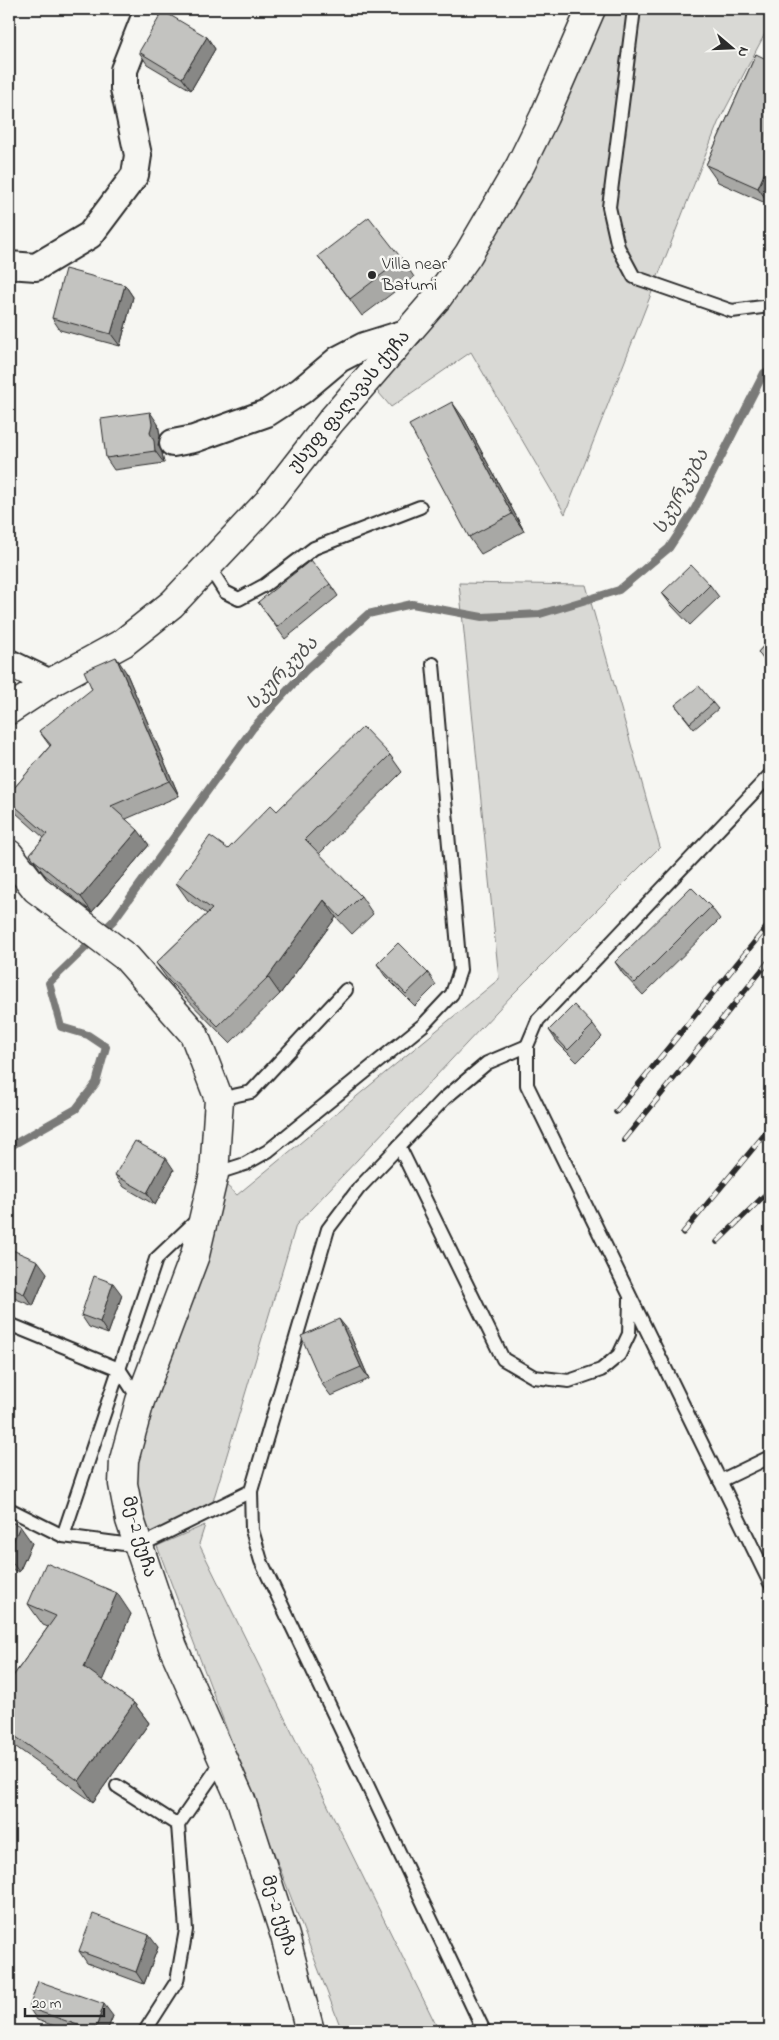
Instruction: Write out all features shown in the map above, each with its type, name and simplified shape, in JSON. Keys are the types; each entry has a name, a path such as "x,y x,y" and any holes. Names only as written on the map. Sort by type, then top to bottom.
{"street":[{"path":"9,265 36,267 90,235 135,175 138,155 124,90 124,70 148,9"},
{"name":"უსუფ ფაღავას ქუჩა","path":"9,710 50,683 123,643 172,604 209,567 268,502 326,427 409,332 468,255 516,173 544,118 591,9"},
{"path":"173,443 194,439 267,413 301,391 339,359 364,346 409,332"},
{"path":"9,664 50,683"},
{"name":"მე-2 ქუჩა","path":"9,854 36,889 127,958 194,1034 219,1099 214,1174 195,1255 140,1401 124,1460 123,1484 130,1520 173,1647 241,1800 282,1927 310,2031"}],"lane":[{"path":"634,9 609,207 618,248 634,277 732,312 770,306"},
{"path":"209,567 225,592 239,599 265,585 314,548 420,507"},
{"path":"214,1174 246,1164 268,1151 423,1025 452,994 460,970 433,664"},
{"path":"770,775 538,1020 527,1046 527,1085 770,1583"},
{"path":"219,1099 251,1092 346,990"},
{"path":"484,2031 261,1561 252,1530 251,1492 328,1229 359,1188 444,1099 487,1063 527,1046"},
{"path":"399,1146 503,1359 534,1378 569,1381 601,1370 619,1355 629,1334 630,1296"},
{"path":"63,1536 156,1259 204,1213"},
{"path":"9,1324 119,1369 140,1401"},
{"path":"720,1481 770,1457"},
{"path":"9,1509 63,1536 139,1546 251,1492"},
{"path":"145,2031 177,1981 186,1930 178,1824 223,1760"},
{"path":"117,1786 178,1824"}],"shaded area":[{"path":"591,9 770,9 770,24 718,123 565,514 471,352 391,407 367,379 438,297"},
{"path":"459,583 586,585 660,847 512,995 296,1225 210,1511 139,1546 123,1484 214,1174 237,1195 499,979"},
{"path":"205,1525 199,1544 439,2031 342,2031 157,1546"}],"building":[{"path":"163,11 207,37 182,78 139,52"},
{"path":"756,54 770,61 770,160 758,188 706,165"},
{"path":"369,217 402,259 350,299 318,256"},
{"path":"65,269 125,285 111,334 52,318"},
{"path":"452,402 512,514 469,537 409,425"},
{"path":"150,412 152,424 150,433 154,441 155,451 106,458 101,419"},
{"path":"311,560 330,584 277,627 258,602"},
{"path":"691,565 710,585 682,613 662,593"},
{"path":"770,639 770,664 758,652"},
{"path":"116,657 169,781 111,806 138,830 81,897 34,860 30,854 47,834 9,801 9,794 51,745 39,731 92,689 84,671"},
{"path":"699,686 713,703 690,723 675,705"},
{"path":"363,727 390,755 305,839 361,896 340,917 324,900 268,977 218,1026 156,963 212,909 176,883 210,836 228,849 271,805 277,811"},
{"path":"691,887 711,907 635,983 615,962"},
{"path":"398,943 428,973 406,994 377,964"},
{"path":"574,1005 593,1025 568,1050 549,1030"},
{"path":"135,1141 166,1158 147,1193 115,1175"},
{"path":"10,1249 38,1261 24,1294 9,1287"},
{"path":"94,1276 113,1283 100,1322 81,1315"},
{"path":"339,1319 361,1367 322,1384 301,1336"},
{"path":"9,1521 20,1526 9,1551"},
{"path":"46,1563 117,1593 84,1667 134,1703 79,1781 9,1732 9,1682 56,1616 28,1604"},
{"path":"93,1914 149,1935 136,1972 79,1951"},
{"path":"38,1981 104,2004 95,2031 29,2008"}],"waterway":[{"name":"სკურკუბა","path":"9,1147 76,1109 96,1083 106,1047 88,1035 61,1027 49,983 114,920 253,728 305,671 368,614 412,604 482,617 540,614 619,590 669,548 694,510 764,373 770,370"}],"railway":[{"path":"616,1112 770,923"},
{"path":"624,1140 770,960"},
{"path":"683,1233 770,1128"},
{"path":"717,1242 770,1190"}],"place":[{"name":"Villa near Batumi","path":"372,275"}]}
